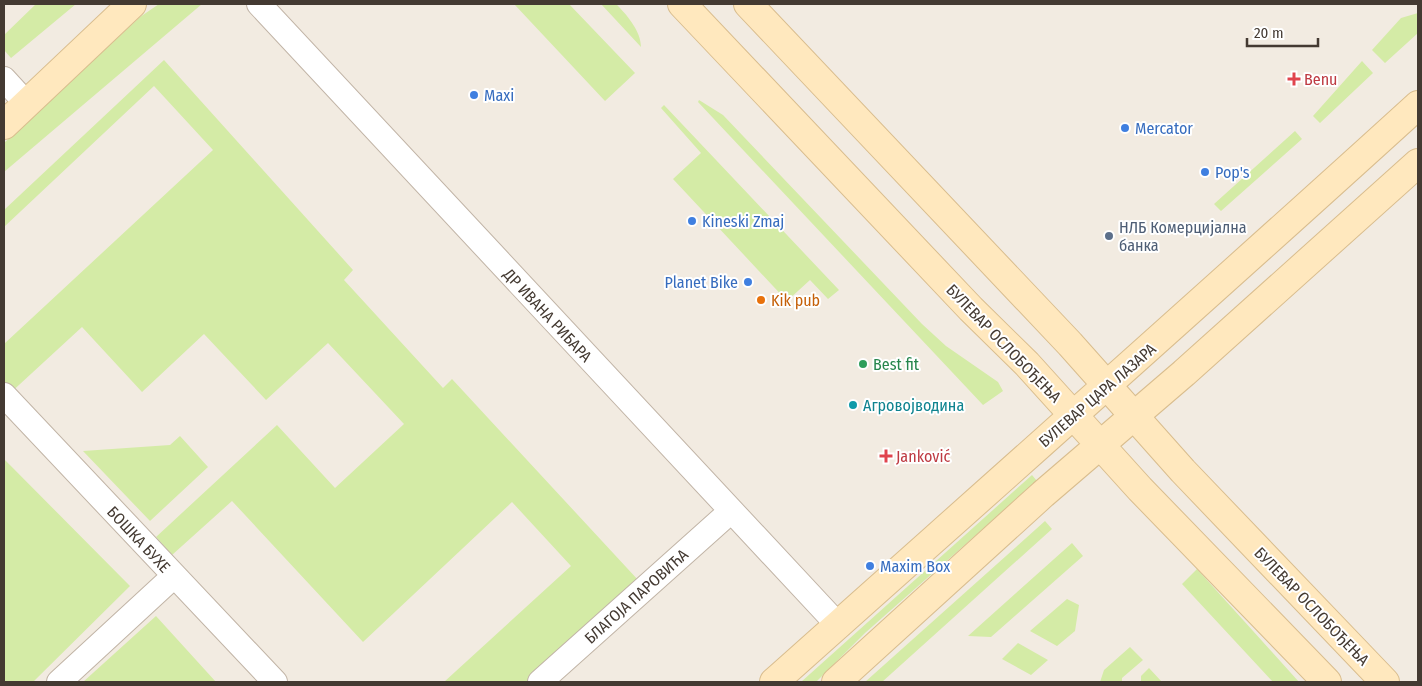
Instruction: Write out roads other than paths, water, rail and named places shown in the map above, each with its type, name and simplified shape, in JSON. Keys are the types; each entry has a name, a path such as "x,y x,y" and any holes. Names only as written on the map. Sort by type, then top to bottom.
{"main road":[{"path":"4,125 132,4"},
{"name":"БУЛЕВАР ОСЛОБОЂЕЊА","path":"682,4 971,309 1027,364 1100,445 1327,682"},
{"name":"БУЛЕВАР ОСЛОБОЂЕЊА","path":"748,4 1107,386 1182,471 1385,682"},
{"name":"БУЛЕВАР ЦАРА ЛАЗАРА","path":"774,682 1107,386 1418,105"},
{"path":"836,682 1418,163"}],"street":[{"name":"ДР ИВАНА РИБАРА","path":"259,4 839,626"},
{"path":"4,79 26,103"},
{"name":"БОШКА БУХЕ","path":"4,396 275,682"},
{"name":"БЛАГОЈА ПАРОВИЋА","path":"540,682 731,511"},
{"path":"59,682 174,576"}],"place":[{"name":"Benu","path":"1294,79"},
{"name":"Maxi","path":"474,95"},
{"name":"Mercator","path":"1125,128"},
{"name":"Pop's","path":"1205,172"},
{"name":"Kineski Zmaj","path":"692,221"},
{"name":"НЛБ Комерцијална банка","path":"1109,236"},
{"name":"Planet Bike","path":"748,282"},
{"name":"Kik pub","path":"761,300"},
{"name":"Best fit","path":"863,364"},
{"name":"Агровојводина","path":"853,405"},
{"name":"Janković","path":"886,456"},
{"name":"Maxim Box","path":"870,566"}]}
